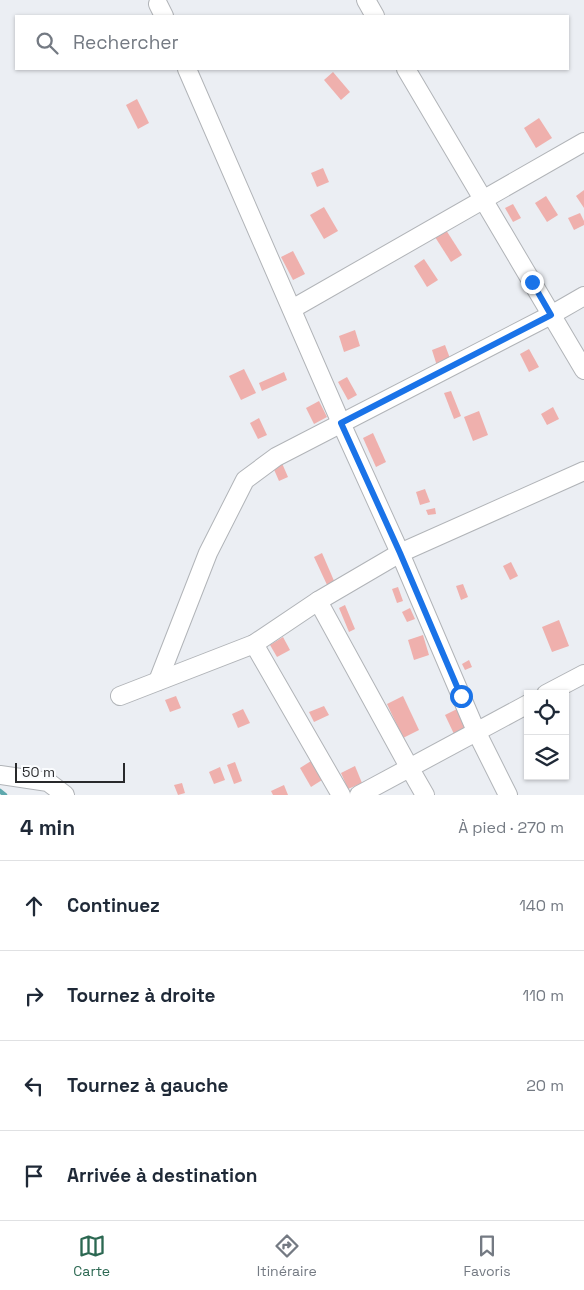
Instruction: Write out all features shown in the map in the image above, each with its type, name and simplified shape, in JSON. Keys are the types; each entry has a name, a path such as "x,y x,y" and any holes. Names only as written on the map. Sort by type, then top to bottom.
{"street":[{"path":"366,0 374,15"},
{"path":"187,70 341,423 400,553 476,731 508,795"},
{"path":"407,70 584,370"},
{"path":"292,309 584,142"},
{"path":"158,682 208,553 245,480 276,457 551,315 584,296"},
{"path":"120,696 254,644 318,601 400,553 584,471"},
{"path":"318,601 425,795"},
{"path":"254,644 341,795"},
{"path":"554,690 584,674"},
{"path":"359,795 524,706"},
{"path":"0,775 48,782 65,795"}],"building":[{"path":"333,72 350,92 341,100 324,80"},
{"path":"137,99 149,123 138,129 126,105"},
{"path":"539,118 552,138 536,148 524,128"},
{"path":"323,168 329,182 317,187 311,173"},
{"path":"584,190 584,208 576,196"},
{"path":"546,196 558,215 547,222 535,203"},
{"path":"513,204 521,218 513,222 505,208"},
{"path":"324,207 338,231 324,239 310,215"},
{"path":"580,213 584,225 574,230 568,218"},
{"path":"446,230 462,255 451,262 435,237"},
{"path":"293,251 305,274 293,280 281,257"},
{"path":"424,259 438,280 427,287 414,266"},
{"path":"355,330 360,346 344,352 339,336"},
{"path":"445,345 451,361 437,366 432,350"},
{"path":"529,349 539,367 529,372 520,354"},
{"path":"244,369 256,393 241,400 229,376"},
{"path":"284,372 287,380 262,391 259,383"},
{"path":"347,377 357,395 348,400 338,382"},
{"path":"451,391 461,416 454,419 444,393"},
{"path":"319,401 327,417 314,424 306,408"},
{"path":"553,407 559,419 547,425 541,414"},
{"path":"479,411 488,435 473,441 464,417"},
{"path":"259,418 267,435 258,439 250,423"},
{"path":"373,433 386,462 376,467 363,438"},
{"path":"281,461 288,477 279,481 272,465"},
{"path":"425,489 430,502 420,505 416,492"},
{"path":"435,508 436,514 428,515 426,510"},
{"path":"322,553 335,583 328,587 314,557"},
{"path":"511,562 518,576 510,580 503,566"},
{"path":"463,584 468,597 461,600 456,586"},
{"path":"398,587 403,601 397,603 392,589"},
{"path":"345,605 355,629 349,632 339,608"},
{"path":"410,608 415,619 407,622 402,612"},
{"path":"559,620 569,646 552,652 542,627"},
{"path":"423,635 429,655 414,660 408,640"},
{"path":"283,637 290,650 277,657 270,645"},
{"path":"469,660 472,667 465,670 462,664"},
{"path":"176,696 181,708 170,712 165,700"},
{"path":"403,696 419,730 403,738 387,704"},
{"path":"324,706 329,715 314,722 309,712"},
{"path":"461,707 471,725 454,734 445,715"},
{"path":"243,709 250,723 238,728 232,714"},
{"path":"311,761 322,780 311,787 300,768"},
{"path":"235,762 242,781 234,784 227,765"},
{"path":"355,766 362,783 348,789 341,773"},
{"path":"220,767 225,780 214,784 209,772"},
{"path":"182,783 185,793 178,795 174,785"},
{"path":"284,785 288,795 273,795 271,791"}],"waterway":[{"path":"0,791 5,795"}],"route":[{"path":"461,696 400,553 341,423 551,315 532,282"}]}
